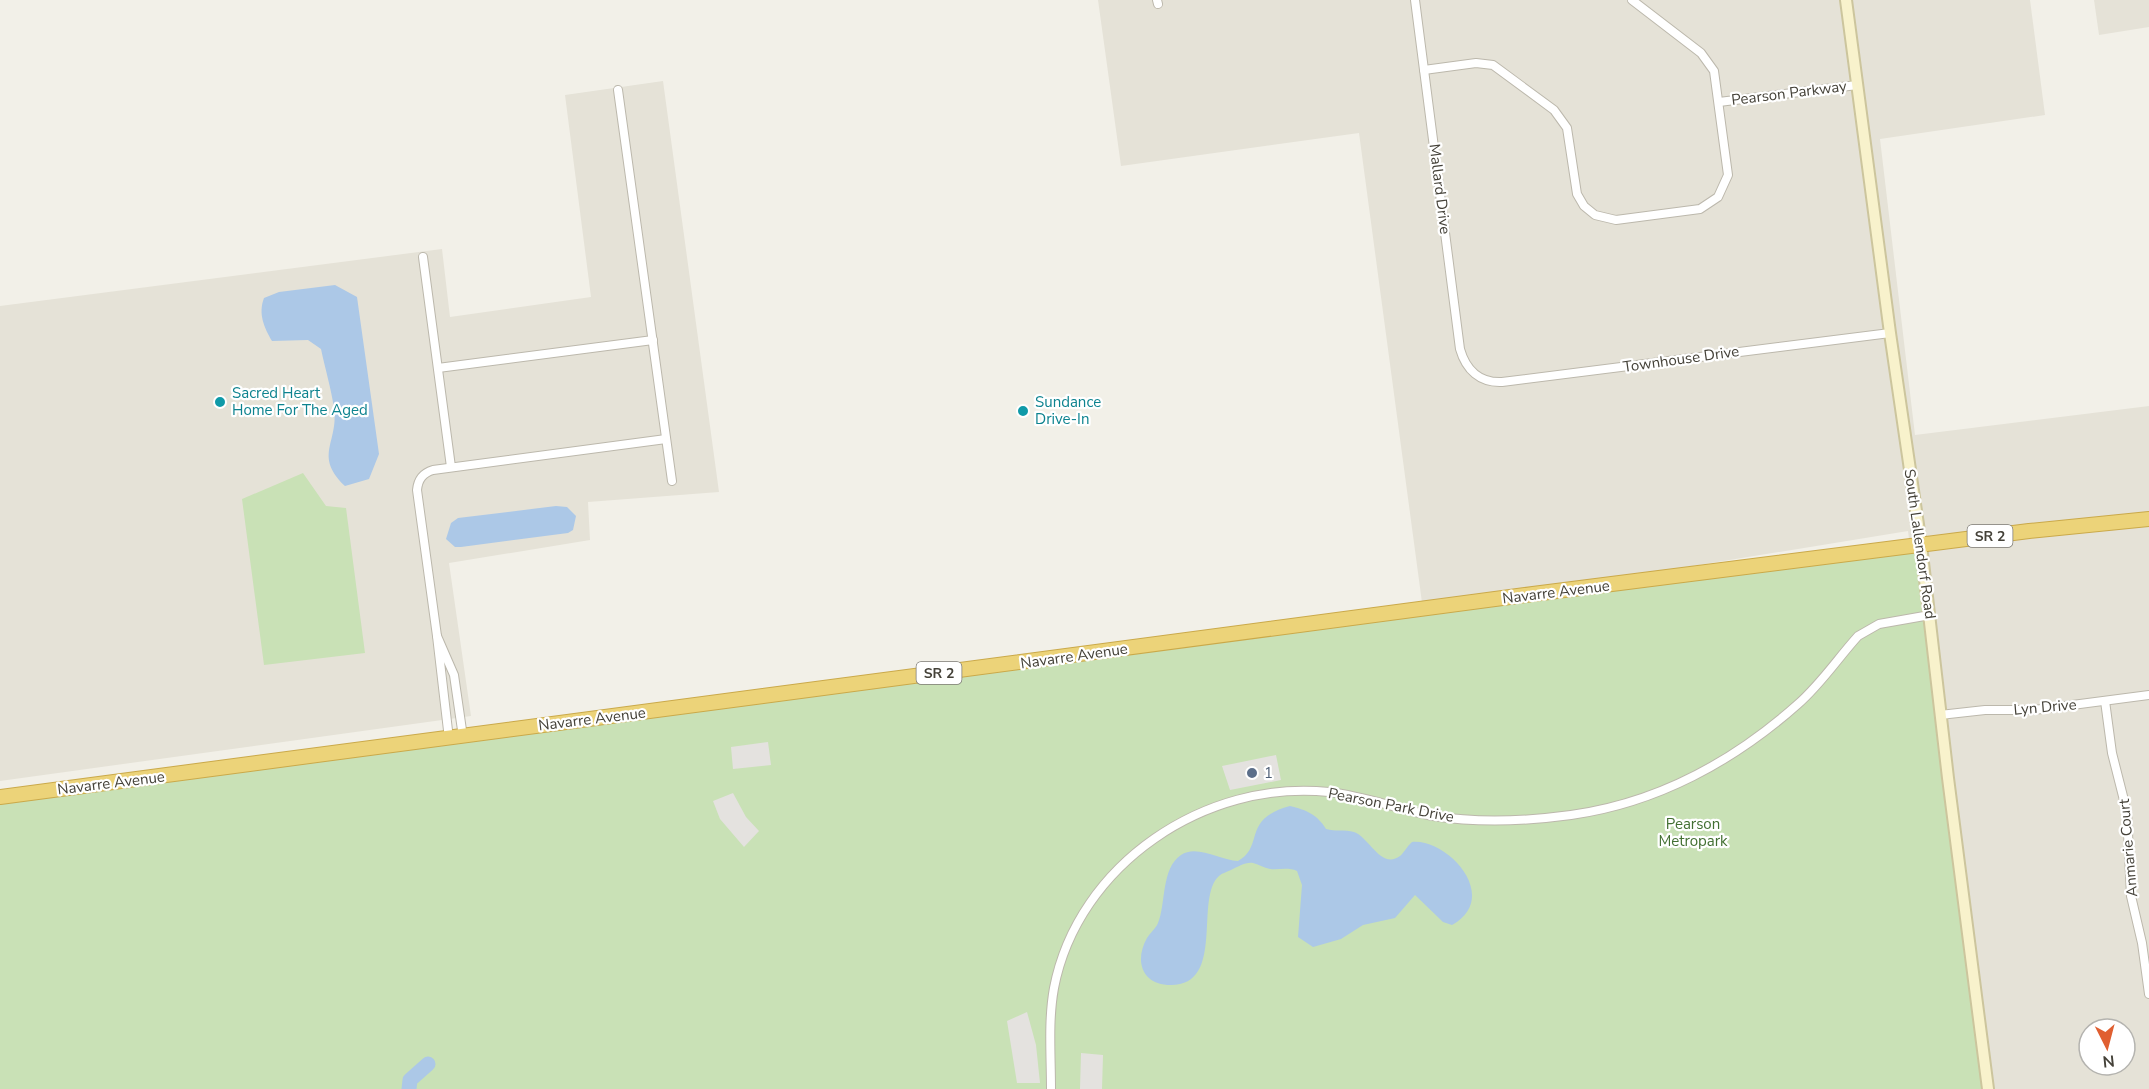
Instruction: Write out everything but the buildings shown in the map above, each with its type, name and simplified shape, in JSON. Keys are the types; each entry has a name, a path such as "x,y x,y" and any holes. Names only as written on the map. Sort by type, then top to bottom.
{"highway":[{"name":"Navarre Avenue","path":"0,797 1921,545 2149,519"}],"street":[{"name":"Mallard Drive","path":"1415,0 1460,349 1465,362 1475,374"},
{"name":"Pearson Parkway","path":"1632,0 1706,58 1714,72 1719,102 1857,85"},
{"name":"South Lallendorf Road","path":"1846,0 1890,333 1921,545 1940,715 1988,1089"},
{"path":"1424,70 1476,63 1493,65 1554,110 1567,128 1579,198 1591,213 1610,220 1700,209 1718,197 1727,181 1728,169 1719,102"},
{"path":"618,90 672,481"},
{"path":"423,257 451,467"},
{"name":"Townhouse Drive","path":"1475,374 1484,380 1502,382 1890,333"},
{"path":"438,368 653,340"},
{"path":"456,738 437,636 417,486 420,478 428,472 451,467 666,439"},
{"name":"Pearson Park Drive","path":"1051,1089 1050,1019 1054,986 1068,945 1079,921 1111,876 1148,842 1168,829 1213,807 1267,793 1285,791 1329,792 1432,815 1497,820 1573,815 1637,799 1695,776 1721,762 1757,737 1800,703 1858,636 1869,628 1930,615"},
{"path":"437,636 454,675 456,738"},
{"name":"Lyn Drive","path":"1940,715 1985,710 2034,710 2149,695"},
{"name":"Anmarie Court","path":"2105,701 2112,753 2127,812 2131,896 2142,943 2149,994"}],"shaded area":[{"path":"1098,0 2030,0 2045,115 1880,139 1915,435 2149,406 2149,1089 1982,1089 1908,531 1423,610 1359,133 1121,166"},
{"path":"2094,0 2149,0 2149,27 2099,35"},
{"path":"663,81 719,492 588,502 590,540 449,563 471,716 0,781 0,306 442,249 450,317 591,297 565,95"},
{"path":"768,742 771,765 733,769 731,747"},
{"name":"1","path":"1276,755 1281,780 1230,790 1222,766"},
{"path":"733,793 746,817 759,831 744,847 720,819 713,801"},
{"path":"1027,1012 1036,1045 1040,1083 1017,1083 1007,1021"},
{"path":"1081,1053 1103,1055 1102,1089 1080,1089"}],"green space":[{"path":"303,473 326,506 346,508 365,653 264,665 242,499"},
{"name":"Pearson Metropark","path":"1921,545 1988,1089 0,1089 0,797"}],"water":[{"path":"335,285 357,297 379,454 369,479 345,486 330,466 329,448 335,420 321,349 308,340 272,341 262,315 264,298 279,292"},
{"path":"556,506 567,507 576,516 573,530 568,533 461,547 455,547 446,539 451,523 458,518"},
{"path":"1290,806 1311,813 1326,829 1354,832 1360,835 1387,859 1400,856 1412,842 1426,843 1440,849 1453,859 1471,885 1472,900 1466,913 1452,925 1443,922 1415,895 1395,918 1363,925 1341,939 1313,947 1298,937 1302,885 1297,871 1270,869 1247,863 1220,875 1212,887 1204,956 1198,971 1188,981 1171,985 1153,981 1143,970 1141,955 1147,938 1158,923 1167,877 1175,861 1181,855 1194,851 1238,861 1251,848 1259,825 1265,818 1275,811"}],"waterway":[{"path":"409,1089 410,1080 428,1064"}],"place":[{"name":"Sacred Heart Home For The Aged","path":"220,402"},
{"name":"Sundance Drive-In","path":"1023,411"},
{"name":"1","path":"1252,773"}]}
